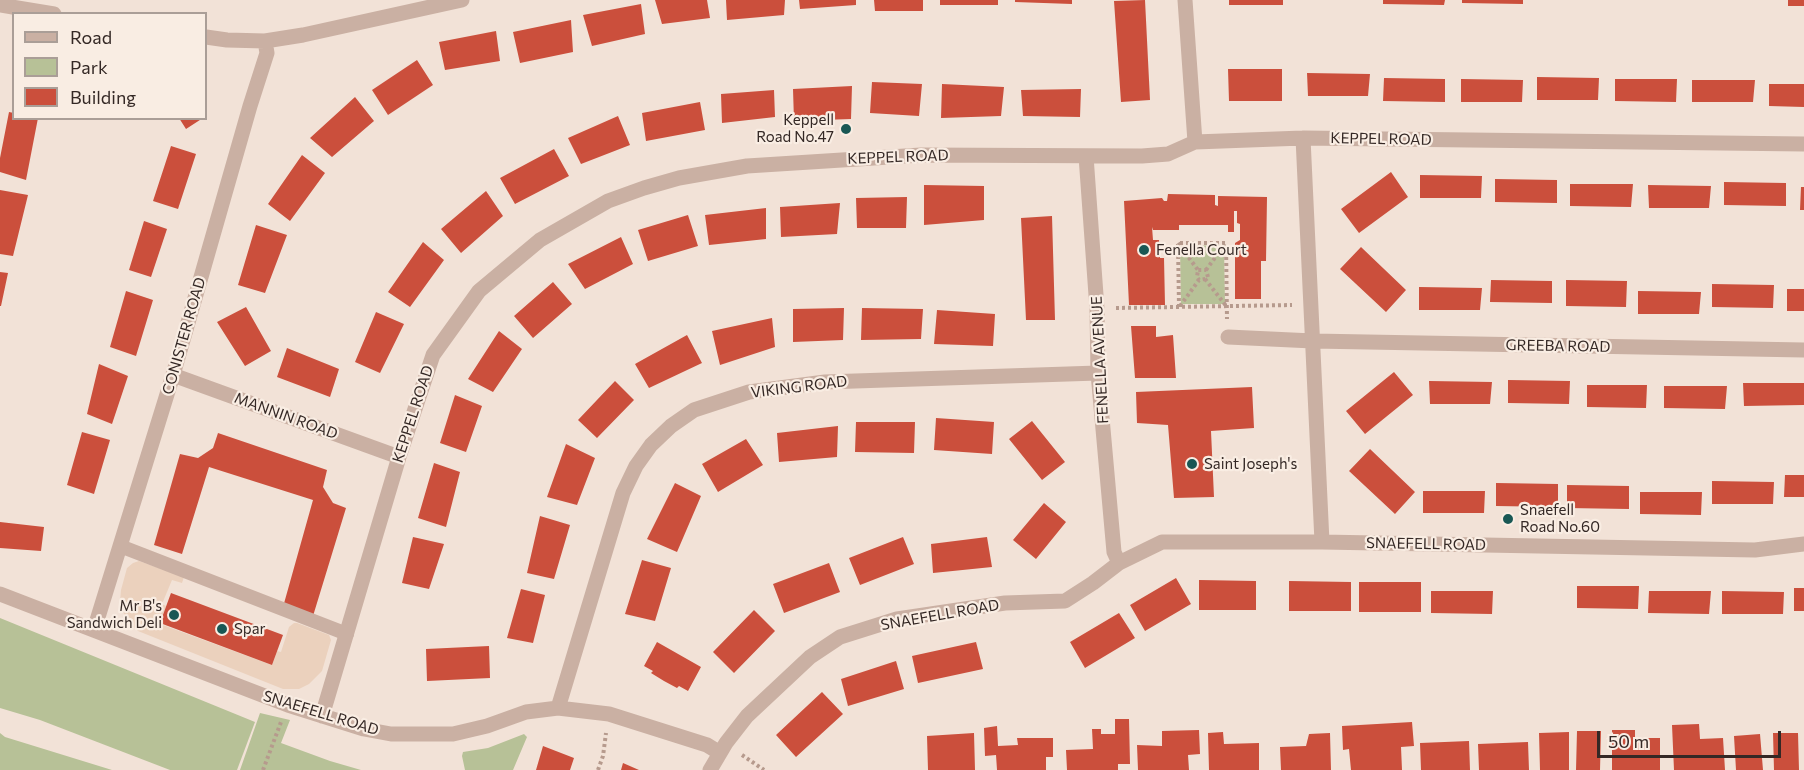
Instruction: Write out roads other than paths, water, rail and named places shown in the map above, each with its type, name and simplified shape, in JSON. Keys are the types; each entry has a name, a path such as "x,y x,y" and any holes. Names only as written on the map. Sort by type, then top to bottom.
{"street":[{"path":"207,36 227,40 265,41 303,35 462,0"},
{"path":"1185,0 1195,142"},
{"path":"0,5 42,12"},
{"name":"CONISTER ROAD","path":"94,630 173,375 267,53 265,41"},
{"path":"1303,138 1322,542"},
{"name":"KEPPEL ROAD","path":"321,716 399,458 433,355 479,291 540,240 608,201 679,178 747,166 921,155 1142,156 1168,154 1195,142 1303,138 1804,144"},
{"name":"FENELLA AVENUE","path":"1086,156 1097,309 1098,372 1114,552 1119,563"},
{"path":"1228,337 1313,341"},
{"name":"GREEBA ROAD","path":"1313,341 1804,350"},
{"name":"VIKING ROAD","path":"558,708 623,492 636,466 651,445 671,426 694,410 749,392 825,382 1098,372"},
{"name":"MANNIN ROAD","path":"173,375 399,458"},
{"name":"SNAEFELL ROAD","path":"0,594 288,705 382,733 453,734 486,726 526,712 558,708 609,714 723,748 747,716 810,657 840,637 897,620 1005,603 1065,601 1094,583 1119,563 1162,542 1322,542 1755,550 1804,544"},
{"path":"710,770 723,748"}],"lane":[{"path":"120,546 347,634"}],"place":[{"name":"Keppell Road No.47","path":"846,129"},
{"name":"Fenella Court","path":"1144,250"},
{"name":"Saint Joseph's","path":"1192,464"},
{"name":"Snaefell Road No.60","path":"1508,519"},
{"name":"Mr B's Sandwich Deli","path":"174,615"},
{"name":"Spar","path":"222,629"}]}
